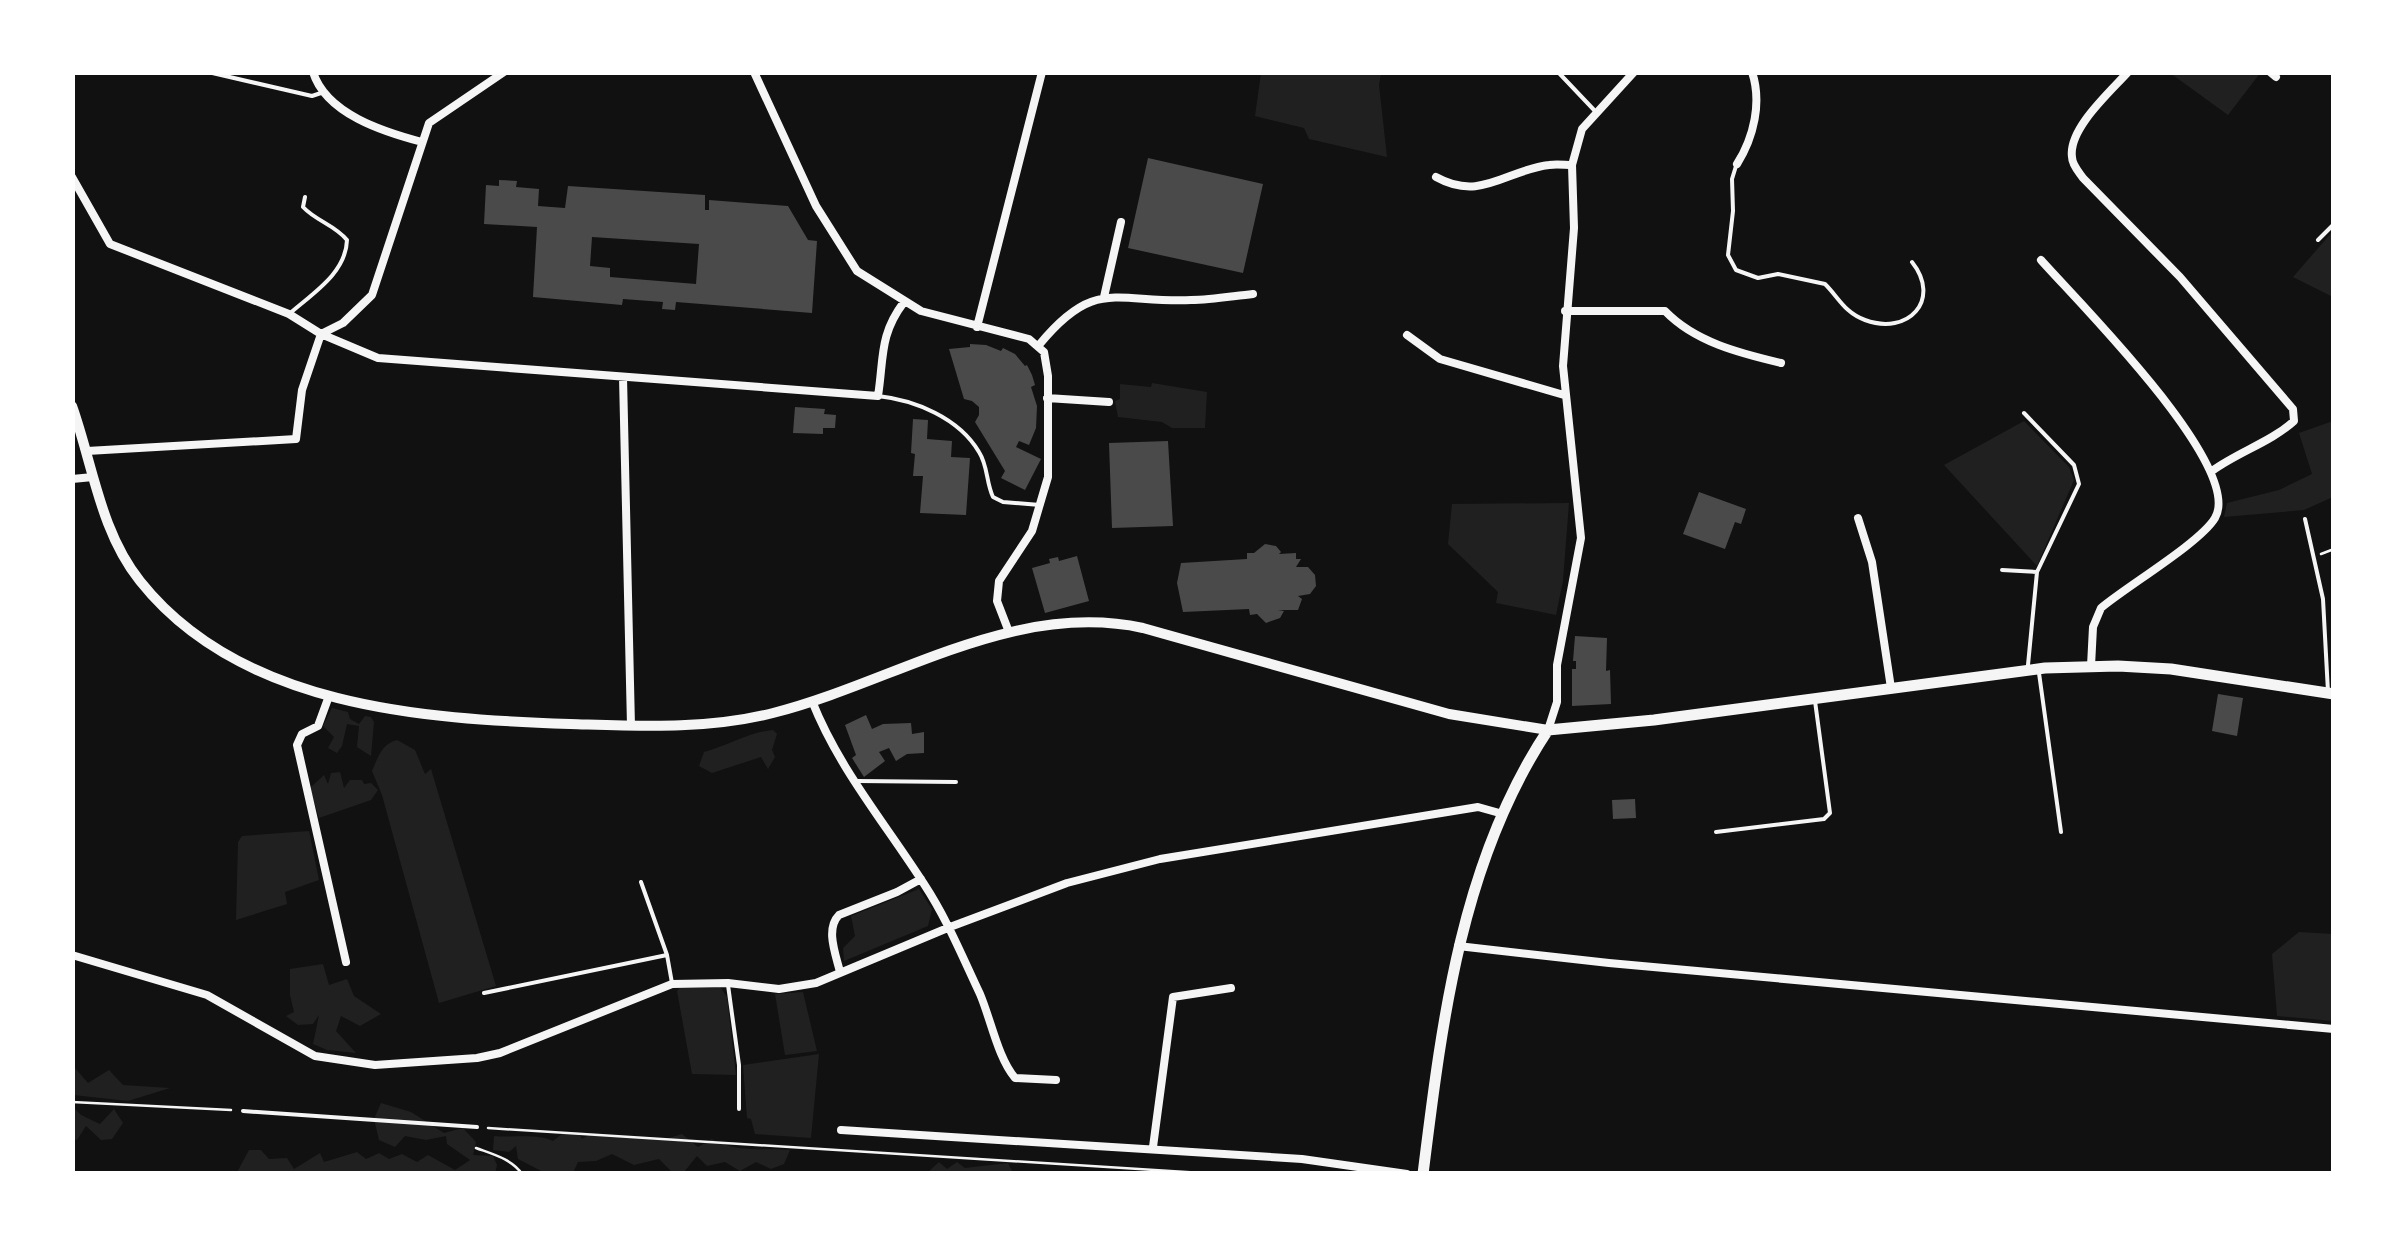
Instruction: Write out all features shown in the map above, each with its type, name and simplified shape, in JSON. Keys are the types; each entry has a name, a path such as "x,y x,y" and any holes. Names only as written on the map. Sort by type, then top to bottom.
{"main road":[{"path":"72,406 117,546 162,606 212,646 282,679 328,696 442,718 631,726 722,722 771,714 1009,632 1083,621 1121,624 1450,714 1548,730 1654,720 2033,669 2091,666 2171,669 2331,694"},
{"path":"1423,1174 1458,946 1503,814 1528,760 1548,730"}],"street":[{"path":"313,72 324,92 352,118 422,142"},
{"path":"87,452 296,439 302,390 321,334 343,323 372,295 430,123 504,72"},
{"path":"754,72 810,194 841,250 857,270 904,302 944,320 1039,345"},
{"path":"977,327 1042,72"},
{"path":"1548,730 1557,702 1557,664 1581,538 1564,395 1565,311 1574,228 1572,165 1582,130 1634,72"},
{"path":"1737,164 1754,121 1758,89 1752,72"},
{"path":"2128,72 2088,116 2073,145 2071,160 2083,178 2180,276 2293,409 2294,421 2283,431 2237,453 2212,471"},
{"path":"1436,177 1454,187 1492,184 1546,165 1572,165"},
{"path":"72,177 110,244 290,314 321,334 378,358 878,396 883,340 904,302"},
{"path":"1104,297 1121,222"},
{"path":"2041,260 2185,424 2212,471 2219,500 2216,516 2202,533 2101,608 2093,626 2091,666"},
{"path":"1039,345 1068,312 1104,297 1193,300 1253,294"},
{"path":"1565,311 1653,308 1665,311 1681,328 1696,336 1781,362"},
{"path":"1406,335 1440,358 1564,395"},
{"path":"1009,632 997,601 999,581 1032,530 1048,476 1047,364 1039,345"},
{"path":"622,378 631,726"},
{"path":"1047,398 1109,402"},
{"path":"72,479 93,476"},
{"path":"1858,518 1872,562 1891,688"},
{"path":"328,696 318,726 302,734 297,745 346,962"},
{"path":"812,701 834,751 950,926 994,1025 1004,1065 1015,1078 1056,1080"},
{"path":"72,955 207,995 314,1056 376,1065 500,1053 672,984 728,983 779,989 816,983 950,926 1067,883 1198,852 1478,807 1503,814"},
{"path":"840,972 833,921 921,879"},
{"path":"1458,946 1590,962 2334,1029"},
{"path":"1152,1147 1173,997 1231,988"},
{"path":"841,1130 1302,1158 1407,1174"}],"lane":[{"path":"208,72 312,96 324,92"},
{"path":"1558,72 1596,111"},
{"path":"1737,164 1732,179 1728,254 1736,270 1758,278 1778,274 1824,284 1845,310 1884,325 1914,316 1922,300 1921,274 1912,262"},
{"path":"290,314 335,272 346,256 348,240 338,229 309,214 303,207 306,197"},
{"path":"2318,240 2334,224"},
{"path":"878,396 918,404 962,433 979,450 993,497 1003,502 1041,505"},
{"path":"2024,413 2074,464 2080,484 2038,572 2033,669 2060,832"},
{"path":"2305,519 2323,599 2331,694"},
{"path":"2002,570 2038,572"},
{"path":"1716,832 1824,819 1830,813 1815,699"},
{"path":"853,781 956,782"},
{"path":"641,882 667,955 672,984"},
{"path":"484,992 667,955"},
{"path":"728,983 739,1065 739,1109"},
{"path":"243,1110 477,1127"}],"path":[{"path":"2315,556 2334,549"},
{"path":"72,1102 243,1110"},
{"path":"477,1127 1218,1174"},
{"path":"476,1148 517,1166 522,1174"}],"shaded area":[{"path":"2170,72 2261,72 2228,115 2170,73"},
{"path":"1261,73 1381,73 1387,157 1309,139 1304,128 1255,116"},
{"path":"2333,231 2333,297 2293,277"},
{"path":"1152,383 1207,392 1205,428 1172,428 1162,422 1118,417 1115,401 1120,399 1120,384 1151,387"},
{"path":"2024,421 2069,467 2074,480 2037,566 1944,465"},
{"path":"2333,421 2333,497 2304,510 2224,517 2227,503 2279,490 2312,474 2299,433"},
{"path":"1569,503 1563,581 1556,615 1496,603 1498,592 1448,544 1452,504"},
{"path":"332,708 348,712 350,719 359,724 365,716 371,717 371,756 357,747 359,726 347,724 337,753 328,748 334,737 323,726"},
{"path":"773,730 777,734 772,750 775,757 768,769 761,757 712,773 699,766 704,752"},
{"path":"397,740 415,750 425,774 431,769 496,986 439,1003 372,771 384,748"},
{"path":"340,772 344,788 350,780 362,780 378,790 371,800 319,818 310,788 324,775 328,784 331,773"},
{"path":"309,831 319,880 285,892 287,904 236,920 238,842 242,836"},
{"path":"919,889 932,909 928,926 844,961 843,948 855,936 851,916"},
{"path":"2299,932 2333,934 2333,1021 2277,1016 2272,954"},
{"path":"323,964 329,985 347,979 354,996 381,1014 360,1026 341,1016 336,1031 356,1053 327,1050 313,1044 319,1015 313,1024 298,1025 286,1016 294,1012 290,969"},
{"path":"720,987 727,997 736,1075 692,1074 677,991"},
{"path":"803,992 817,1051 785,1055 775,994"},
{"path":"819,1054 811,1138 755,1134 751,1119 747,1118 743,1065"},
{"path":"75,1068 88,1083 109,1070 123,1085 170,1088 128,1101 73,1095"},
{"path":"381,1103 411,1112 444,1133 463,1128 476,1142 473,1155 493,1156 495,1174 236,1174 249,1150 261,1150 269,1159 287,1158 294,1169 320,1153 324,1162 357,1152 366,1159 379,1153 389,1159 402,1154 417,1162 428,1155 455,1170 470,1160 447,1144 446,1136 426,1140 405,1136 395,1147 379,1140 374,1119"},
{"path":"73,1107 100,1124 114,1109 123,1123 112,1139 101,1140 86,1126 77,1140 73,1139"},
{"path":"578,1132 582,1139 589,1135 663,1140 682,1134 698,1147 712,1139 740,1148 790,1150 784,1164 771,1169 756,1162 740,1171 725,1162 707,1166 697,1156 684,1172 672,1172 659,1159 634,1165 612,1154 596,1161 578,1162 573,1173 547,1174 518,1159 516,1146 509,1152 493,1150 494,1136 533,1136 553,1141 562,1134"},
{"path":"939,1162 947,1169 957,1162 965,1168 1008,1163 1013,1173 927,1173"}],"building":[{"path":"1148,158 1263,184 1243,273 1128,248"},
{"path":"499,180 517,181 516,187 539,189 538,206 565,208 568,186 705,195 705,210 709,210 709,200 788,206 808,240 817,241 812,313 676,302 675,310 662,309 663,302 623,299 622,305 533,297 537,227 484,224 486,185 499,186","holes":["592,237 699,244 696,284 610,277 610,268 590,266"]},
{"path":"970,344 1001,351 1003,348 1015,354 1032,375 1036,428 1029,445 1019,441 1016,447 1041,459 1025,490 1001,478 1005,471 975,422 979,407 964,399 949,349"},
{"path":"795,407 825,409 824,414 836,415 835,428 823,428 823,434 793,433"},
{"path":"913,419 928,420 927,439 952,441 951,457 970,458 966,515 920,513 923,476 913,476"},
{"path":"1168,441 1173,526 1112,528 1109,443"},
{"path":"1699,492 1746,509 1741,524 1735,522 1725,549 1683,534"},
{"path":"1265,544 1276,546 1279,554 1296,553 1296,559 1301,559 1296,567 1308,567 1315,575 1316,586 1310,594 1298,596 1302,599 1298,610 1278,610 1284,611 1280,618 1266,623 1257,614 1250,615 1249,609 1183,612 1177,583 1181,563 1247,559 1247,553 1254,553"},
{"path":"1077,556 1089,601 1045,613 1032,568 1050,563 1049,559 1058,557 1059,561"},
{"path":"1575,636 1607,638 1611,704 1572,706"},
{"path":"2218,694 2243,698 2237,736 2212,731"},
{"path":"866,715 872,729 883,724 911,723 912,734 924,732 924,753 907,754 896,761 889,748 879,752 885,761 864,777 852,758 856,755 845,725"},
{"path":"1635,799 1636,818 1613,819 1612,800"}]}
